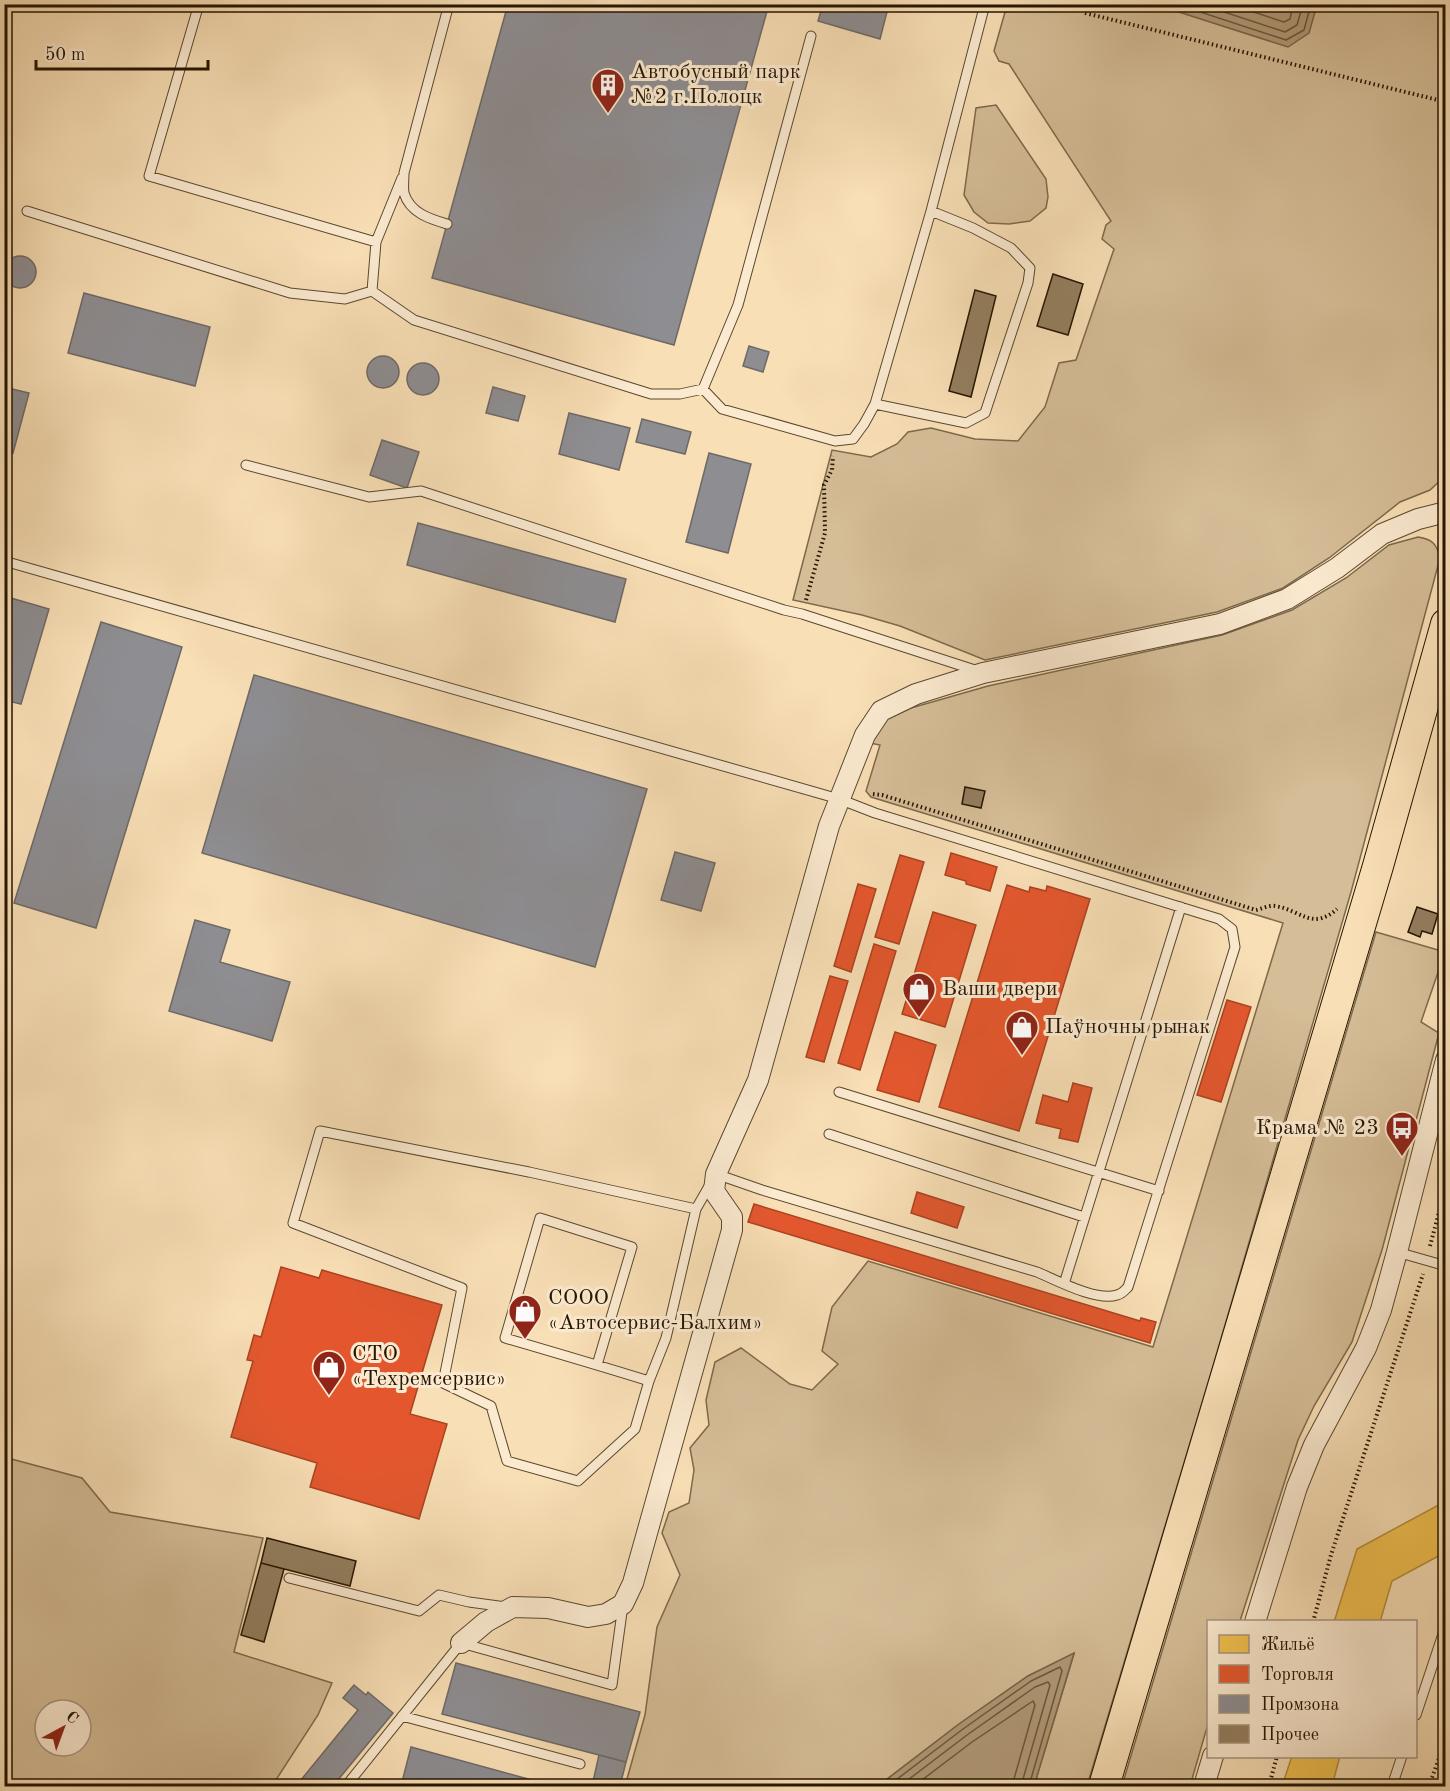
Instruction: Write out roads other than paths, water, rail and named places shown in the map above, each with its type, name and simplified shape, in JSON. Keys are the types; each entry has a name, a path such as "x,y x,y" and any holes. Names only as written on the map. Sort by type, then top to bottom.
{"main road":[{"path":"1104,1786 1374,877 1446,624"}],"street":[{"path":"461,1643 486,1622 513,1607 548,1608 588,1617 606,1614 623,1604 633,1583 732,1230 732,1217 714,1191 716,1174 758,1080 829,826 865,735 881,711 916,694 983,673 1220,624 1287,599 1337,568 1383,534 1418,519 1446,512"},
{"path":"1256,1620 1297,1487 1314,1445 1366,1348 1380,1310 1446,1060"},
{"path":"1204,1786 1212,1758"}],"lane":[{"path":"200,4 149,176 376,242"},
{"path":"372,291 376,242 404,173 449,4"},
{"path":"703,389 722,409 835,441 853,439 864,424 875,404 931,211 985,4"},
{"path":"703,389 738,304 811,36"},
{"path":"404,173 404,193 413,208 425,218 447,224"},
{"path":"27,211 290,293 345,299 372,291"},
{"path":"875,404 966,423 985,413 1028,283 1030,268 1011,248 973,228 931,211"},
{"path":"372,291 414,320 651,394 680,394 703,389"},
{"path":"246,465 369,497 421,491 772,607 802,614 983,673"},
{"path":"4,561 841,793 875,813 1181,907 1219,920 1232,929 1235,947 1128,1287 1120,1295 1106,1297 1064,1284 1036,1272 716,1174 696,1209 666,1338 649,1381 635,1429 578,1481 507,1461 491,1406 442,1383 462,1288 293,1223 320,1131 529,1172 696,1209"},
{"path":"1064,1284 1181,907"},
{"path":"839,1092 1159,1191"},
{"path":"830,1134 1084,1217"},
{"path":"597,1365 632,1247 540,1218 505,1338 649,1381"},
{"path":"1397,1252 1446,1266"},
{"path":"289,1578 419,1611 439,1594 469,1602 513,1607"},
{"path":"346,1786 461,1643 612,1684 623,1604"},
{"path":"1417,1712 1446,1625"},
{"path":"402,1716 580,1764"},
{"path":"1392,1786 1401,1758"}],"water":[{"path":"1157,5 1317,5 1309,33 1288,47"},
{"path":"1074,1653 1034,1786 885,1786 886,1780 959,1724 1028,1676"}],"place":[{"name":"Автобусный парк №2 г.Полоцк","path":"608,114"},
{"name":"Ваши двери","path":"919,1018"},
{"name":"Паўночны рынак","path":"1022,1056"},
{"name":"Крама № 23","path":"1402,1157"},
{"name":"СООО «Автосервис-Балхим»","path":"525,1340"},
{"name":"СТО «Техремсервис»","path":"329,1396"}]}
